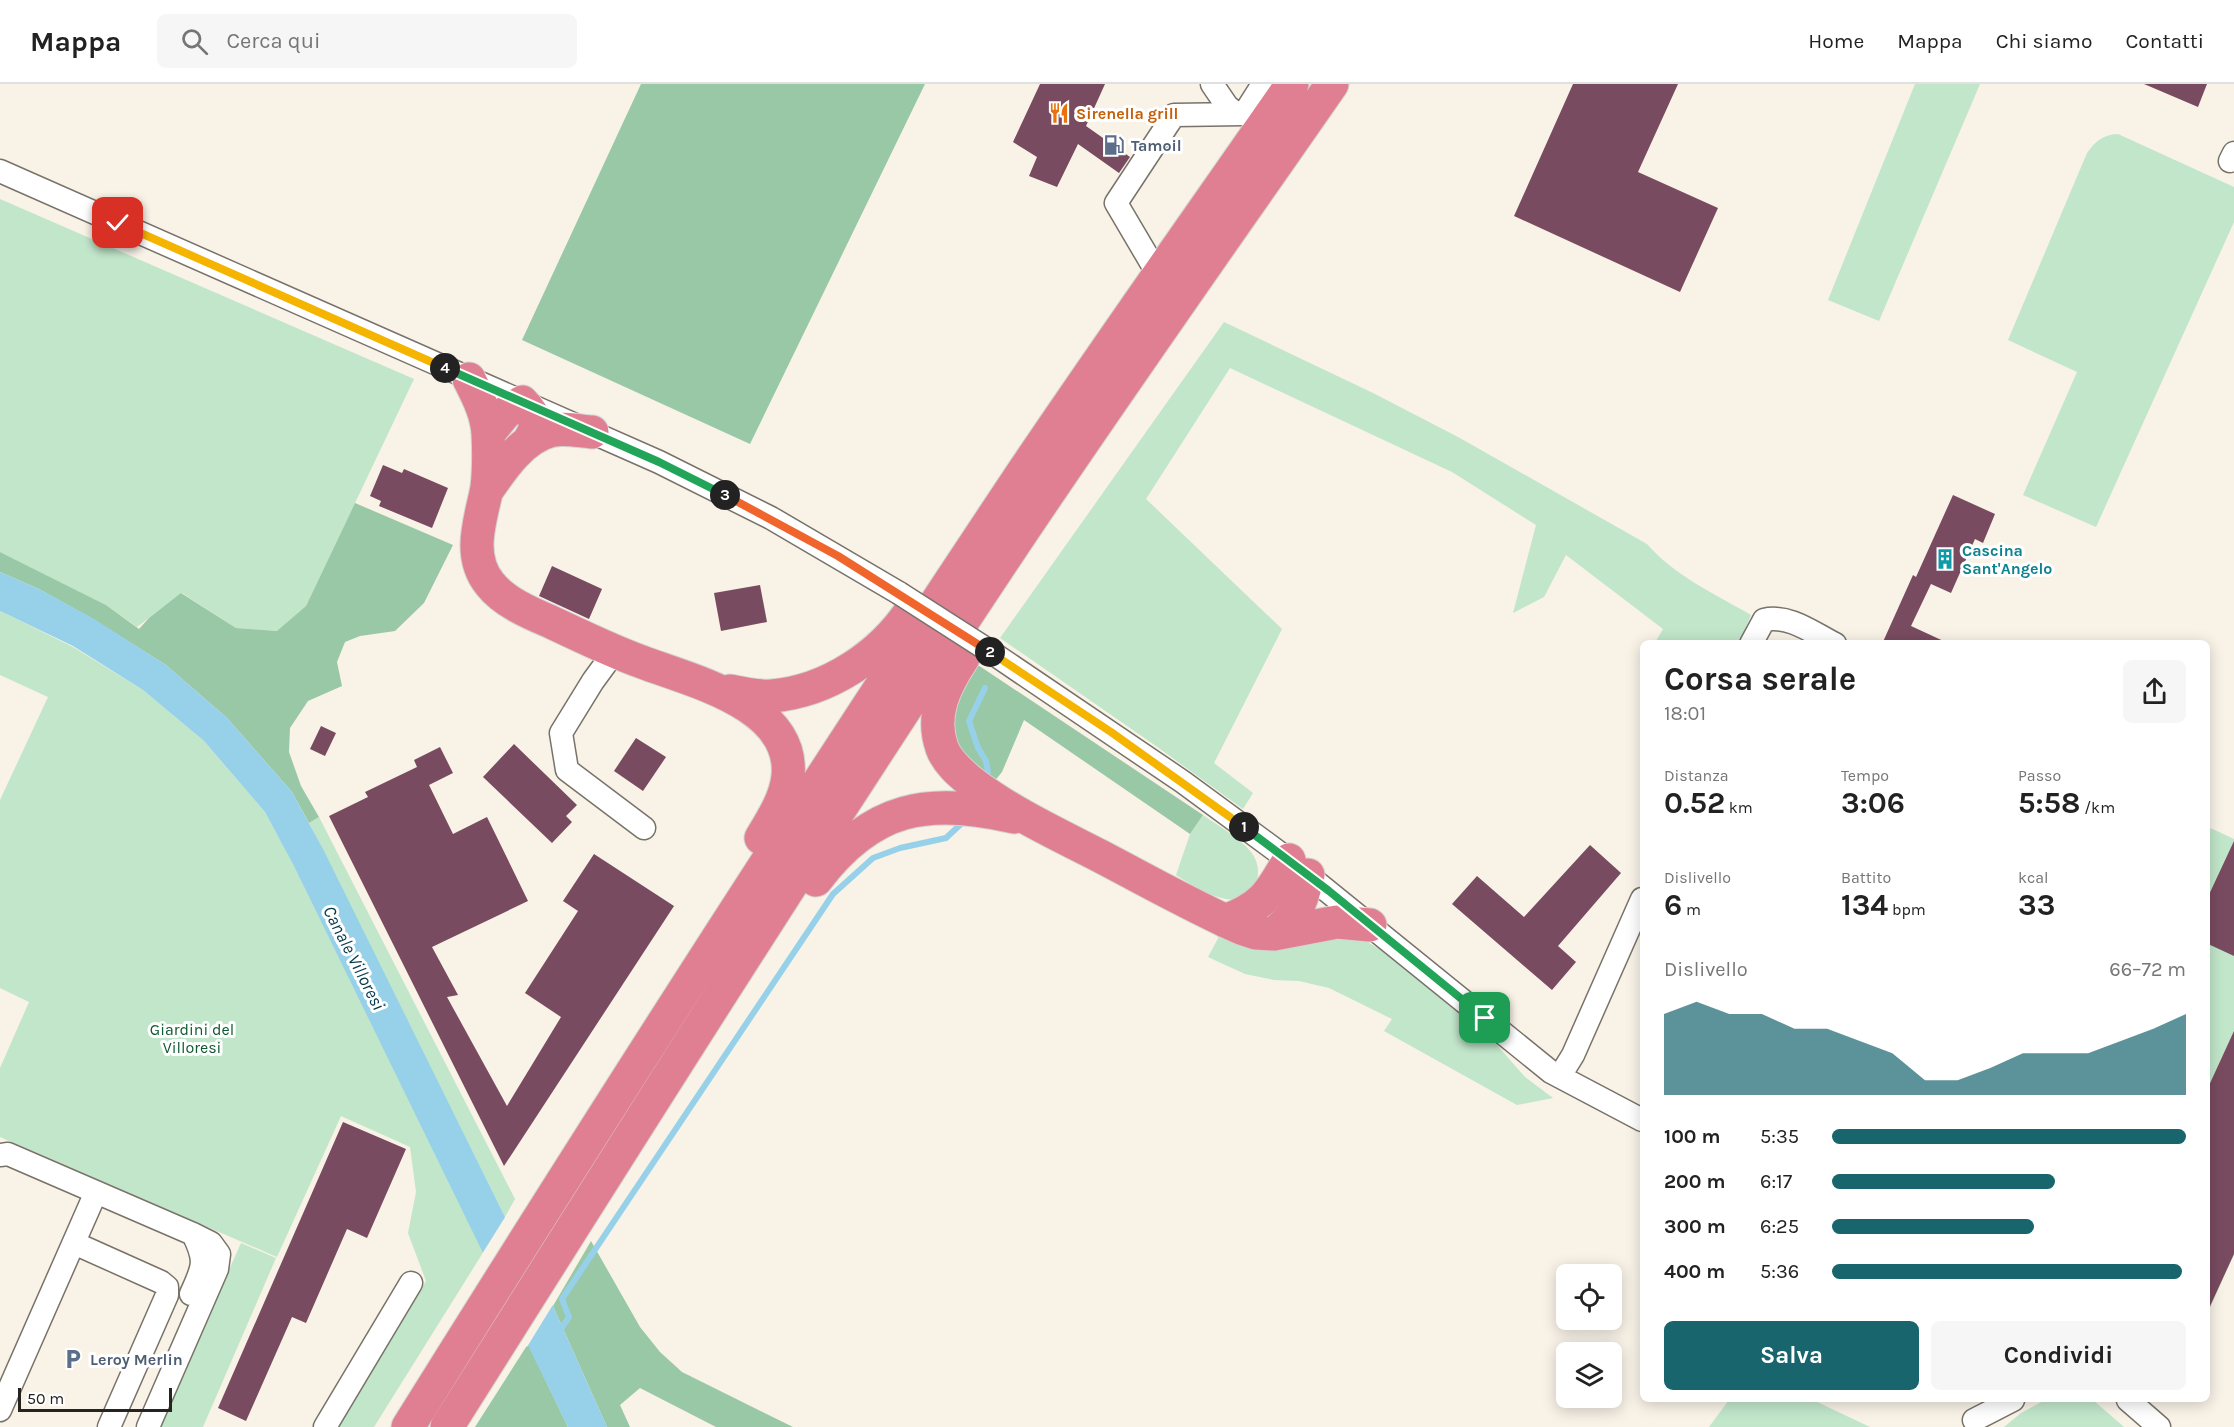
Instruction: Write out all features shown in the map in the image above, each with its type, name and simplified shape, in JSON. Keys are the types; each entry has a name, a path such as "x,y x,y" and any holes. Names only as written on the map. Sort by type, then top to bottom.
{"highway":[{"path":"408,1427 531,1229 710,950 1026,468 1292,84"},
{"path":"447,1427 738,968 1005,558 1332,84"},
{"path":"469,379 483,408 488,434 486,492 476,550 480,570 491,586 517,605 615,651 738,699 757,712 783,745 788,762 788,778 782,797 771,822 720,906 710,950"},
{"path":"486,492 528,442 535,430 533,413 522,402 505,413 488,434"},
{"path":"528,442 550,430 567,429 592,432"},
{"path":"708,686 750,695 770,696 795,692 819,686 865,658 886,641 903,622 959,542 1026,468"},
{"path":"1005,558 1011,580 942,694 938,714 942,749 959,772 973,784 1034,822 1225,921 1256,933 1274,934 1337,922 1370,925"},
{"path":"738,968 749,965 766,952 813,883 842,849 866,831 887,820 929,807 951,807 984,810 1034,822"},
{"path":"1225,921 1257,905 1298,867"},
{"path":"1274,934 1298,909 1298,867"},
{"path":"396,1427 484,1305"}],"street":[{"path":"1212,84 1227,106 1237,114"},
{"path":"1159,276 1116,203 1174,115 1244,114 1263,84"},
{"path":"0,171 592,432 771,518 899,593 991,652 1183,782 1298,867 1542,1065 1640,1119"},
{"path":"1753,640 1764,620 1776,617 1827,640"},
{"path":"615,651 593,681 561,733 567,770 644,828"},
{"path":"1560,1076 1573,1055 1640,904"},
{"path":"0,1155 8,1154 193,1234 211,1243 219,1254 217,1269 148,1427"},
{"path":"0,1410 96,1192"},
{"path":"132,1427 202,1269 202,1251 193,1234"},
{"path":"74,1243 161,1282 167,1287 167,1295 110,1427"},
{"path":"326,1427 411,1283"},
{"path":"1973,1415 2006,1402"},
{"path":"2130,1402 2159,1427"}],"green space":[{"path":"641,84 925,84 750,444 522,340"},
{"path":"1915,84 1980,84 1879,321 1828,300"},
{"path":"2118,134 2234,187 2234,222 2096,527 2023,495 2077,372 2008,340 2087,153 2100,139"},
{"path":"0,199 414,379 306,606 278,631 236,628 182,593 137,627 106,605 0,552"},
{"path":"1224,322 1373,393 1458,437 1647,544 1683,575 1751,615 1740,640 1657,640 1663,629 1566,555 1544,597 1513,613 1536,525 1452,472 1230,368 1146,499 1282,629 1214,763 1253,793 1243,809 1000,638"},
{"path":"355,503 453,545 424,603 395,631 360,636 345,642 337,662 342,686 308,701 290,728 289,752 301,786 319,817 309,823 292,792 227,718 166,665 93,619 39,589 0,572 0,552 106,605 139,629 149,618 181,593 236,628 277,631 306,606"},
{"name":"Giardini del Villoresi","path":"0,611 73,647 143,690 204,741 265,812 294,865 484,1251 374,1427 338,1427 426,1281 408,1233 416,1192 410,1147 341,1116 277,1257 0,1137 0,1068 29,1002 0,988 0,800 48,697 0,675"},
{"path":"969,659 1203,815 1190,834 1024,720 1002,772 993,783 977,773 948,729"},
{"path":"1203,815 1241,841 1255,859 1258,867 1256,883 1249,893 1240,898 1218,897 1195,887 1176,875 1190,834"},
{"path":"319,817 515,1199 505,1217 309,823"},
{"path":"2210,828 2234,839 2234,1254 2210,1308"},
{"path":"1222,931 1331,933 1362,939 1383,951 1489,1036 1525,1077 1553,1098 1517,1105 1384,1031 1392,1019 1329,988 1299,981 1274,980 1245,974 1208,957"},
{"path":"591,1241 640,1327 660,1352 682,1372 793,1427 716,1427 640,1388 620,1405 630,1427 607,1427 553,1306"},
{"path":"241,1243 276,1258 203,1427 159,1427"},
{"path":"528,1344 568,1427 475,1427"},
{"path":"1728,1402 1817,1402 1870,1427 1709,1427"},
{"path":"2041,1402 2095,1402 2124,1427 2004,1427 2021,1413"}],"water":[{"name":"Canale Villoresi","path":"0,572 39,589 94,619 166,665 227,718 292,792 324,851 505,1217 553,1306 607,1427 568,1427 294,866 265,812 204,741 143,690 73,646 0,611"}],"pier":[{"path":"507,1214 554,1303 527,1347 482,1254"}],"building":[{"name":"Sirenella grill","path":"1040,84 1105,84 1086,126 1130,157 1119,173 1078,144 1057,187 1029,176 1037,157 1013,142"},
{"path":"1573,84 1678,84 1638,172 1718,208 1680,292 1514,216"},
{"path":"2144,84 2207,84 2198,107"},
{"path":"383,465 402,473 404,469 448,488 432,528 379,506 381,501 370,496"},
{"name":"Cascina Sant'Angelo","path":"1953,495 1995,514 1983,543 1975,539 1951,593 1931,584 1911,626 1941,640 1884,640 1913,575 1916,577"},
{"path":"552,566 602,589 589,619 539,596"},
{"path":"760,585 767,622 721,631 714,593"},
{"path":"321,726 336,733 325,756 310,749"},
{"path":"636,738 666,757 643,791 614,771"},
{"path":"514,744 577,805 566,816 572,822 552,843 483,777"},
{"path":"440,747 453,773 429,785 453,834 487,817 528,901 432,947 458,995 447,997 507,1106 561,1017 525,993 578,911 563,901 594,854 674,906 504,1166 329,816 368,797 365,792 417,767 414,760"},
{"path":"2234,841 2234,956 2210,945 2210,892"},
{"path":"1590,845 1621,873 1558,946 1576,962 1552,990 1452,904 1477,876 1524,917"},
{"path":"2234,1031 2234,1254 2210,1306 2210,1083"},
{"path":"343,1122 406,1149 367,1238 347,1229 306,1323 292,1317 246,1421 218,1408"}],"waterway":[{"path":"985,688 969,721 978,748 986,761 988,772"},
{"path":"559,1332 569,1317 562,1299 833,894 873,858 900,848 946,838 962,823"}],"place":[{"name":"Sirenella grill","path":"1059,113"},
{"name":"Tamoil","path":"1114,145"},
{"name":"Cascina Sant'Angelo","path":"1945,559"},
{"name":"Leroy Merlin","path":"73,1359"}],"route":[{"path":"118,223 659,462 771,518 838,556 991,652 1183,782 1308,875 1485,1018"}]}
